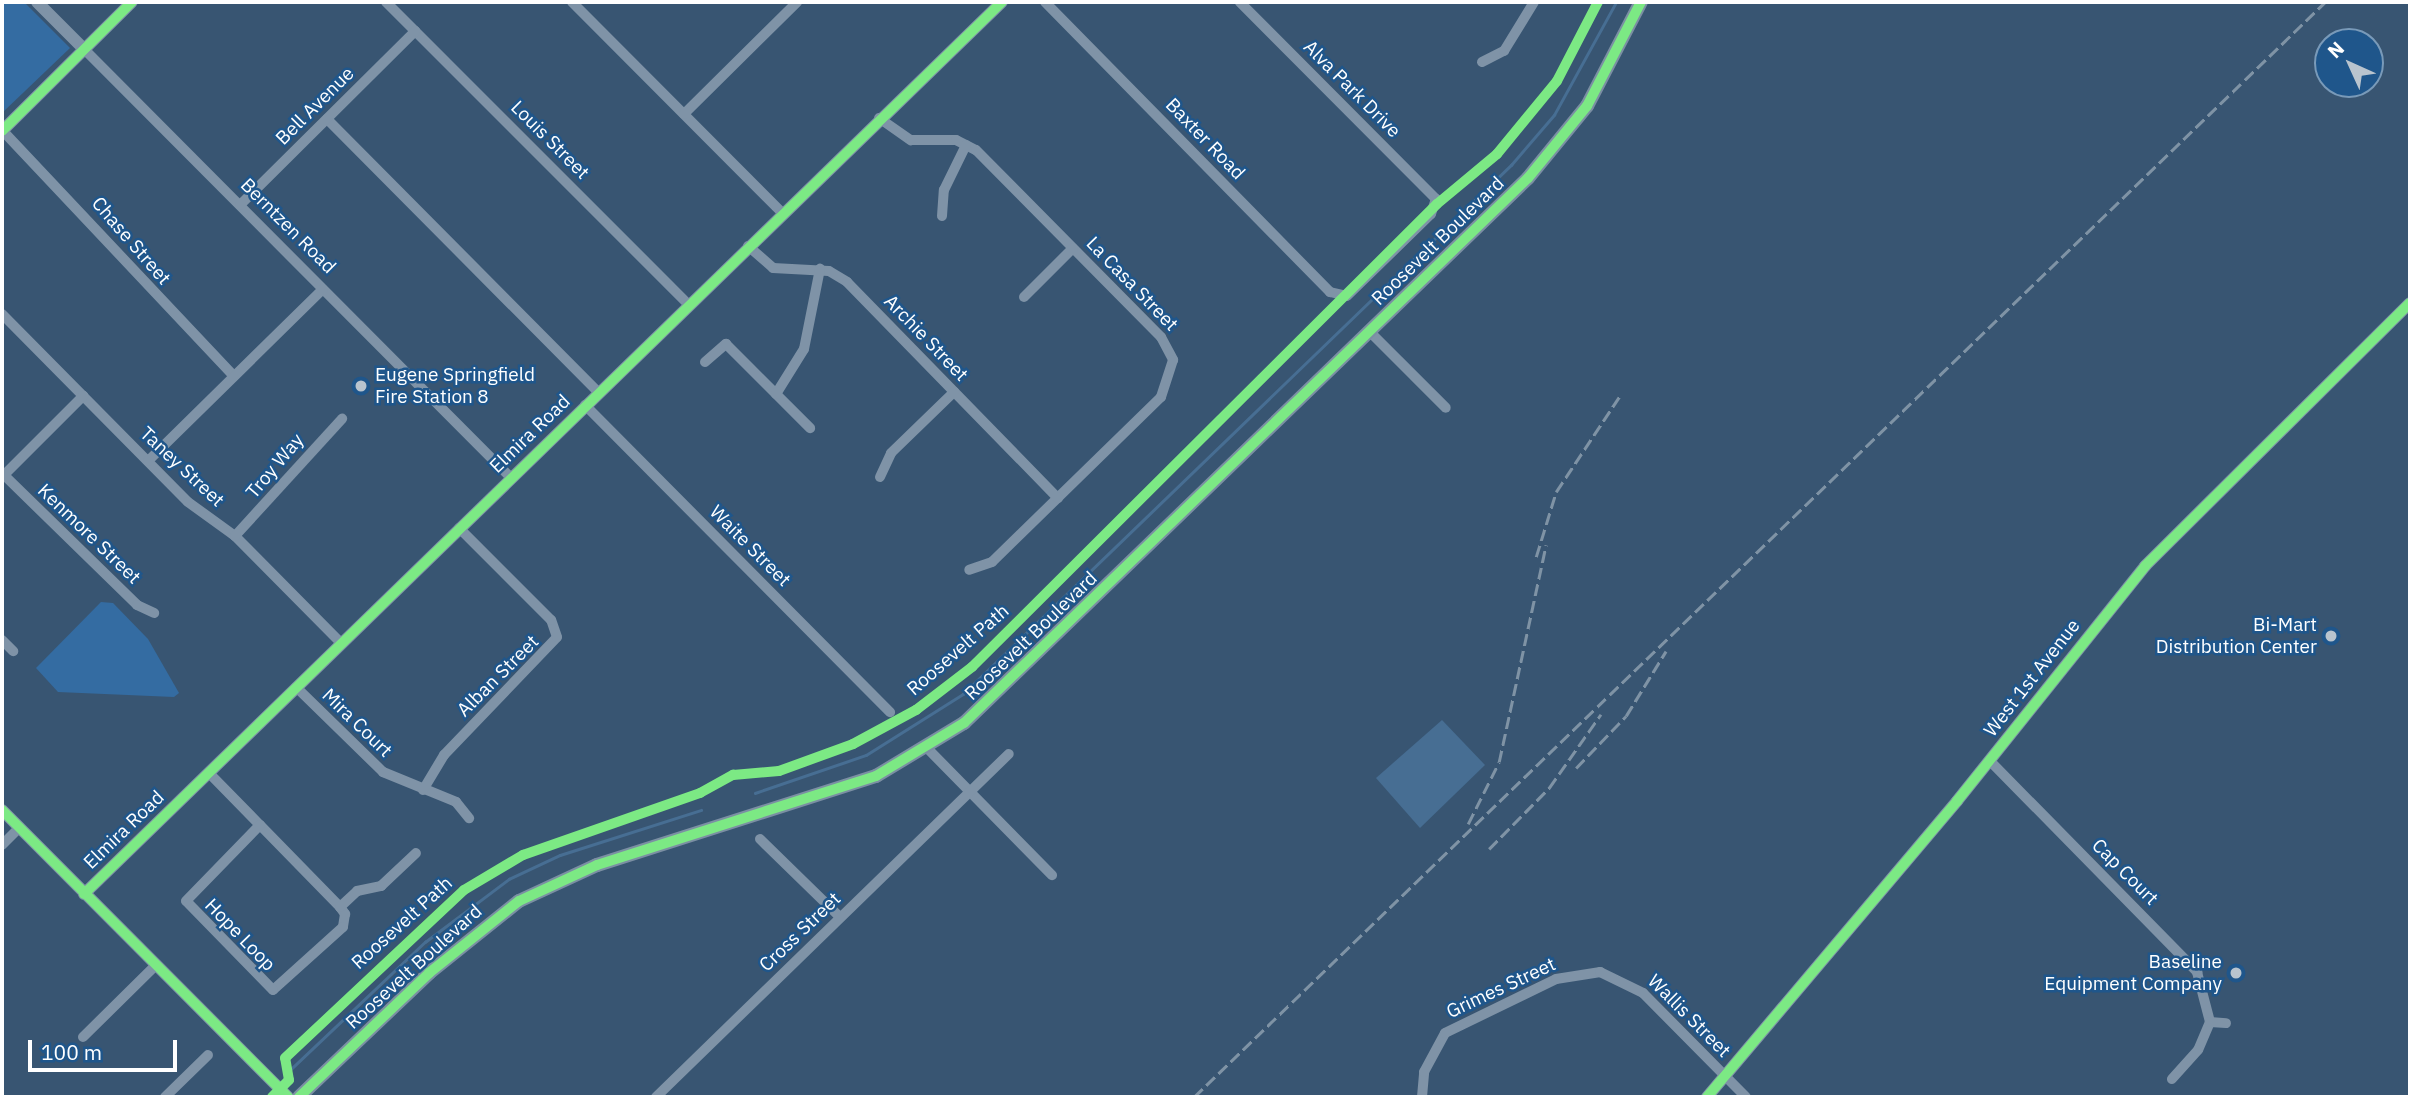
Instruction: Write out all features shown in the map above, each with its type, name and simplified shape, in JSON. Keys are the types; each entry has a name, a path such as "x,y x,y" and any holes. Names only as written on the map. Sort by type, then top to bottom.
{"main road":[{"name":"Roosevelt Boulevard","path":"299,1097 429,974 519,901 597,865 831,794 928,749 998,693 1370,332 1559,142 1587,106 1642,2"}],"street":[{"name":"Berntzen Road","path":"37,2 510,478"},
{"path":"2,131 132,2"},
{"name":"Louis Street","path":"386,2 688,304"},
{"path":"572,2 782,213"},
{"path":"684,114 797,2"},
{"name":"Elmira Road","path":"85,894 879,118 1002,2"},
{"name":"Baxter Road","path":"1045,2 1340,298 1437,204"},
{"name":"Alva Park Drive","path":"1240,2 1437,204"},
{"path":"1482,62 1504,51 1534,2"},
{"name":"Bell Avenue","path":"240,205 415,31"},
{"path":"879,118 911,140 965,145 944,190 942,216"},
{"path":"327,119 598,392"},
{"name":"Chase Street","path":"2,131 234,376"},
{"name":"La Casa Street","path":"965,145 1161,337 1172,373 1161,397 1058,498 992,562 970,570"},
{"name":"Archie Street","path":"748,246 773,268 820,269 847,282 1058,498"},
{"path":"1024,297 1073,248"},
{"path":"776,394 791,379 806,341 820,269"},
{"path":"148,461 323,289"},
{"name":"West 1st Avenue","path":"1707,1097 1990,761 2145,565 2410,303"},
{"name":"Taney Street","path":"2,314 194,508 234,536 341,643"},
{"path":"1370,332 1446,408"},
{"path":"705,362 726,344 810,428"},
{"path":"880,477 891,453 954,392"},
{"path":"3,476 83,396"},
{"name":"Waite Street","path":"585,405 890,712"},
{"name":"Troy Way","path":"234,536 342,419"},
{"name":"Kenmore Street","path":"3,476 137,605 154,613"},
{"name":"Alban Street","path":"423,790 444,755 557,637 551,620 459,528"},
{"path":"2,640 13,651"},
{"name":"Mira Court","path":"296,687 379,769 456,802 469,818"},
{"path":"928,749 1052,875"},
{"name":"Cross Street","path":"656,1097 1009,754"},
{"name":"Cap Court","path":"1990,761 2191,964 2206,992 2210,1022"},
{"path":"209,773 340,907 359,890 382,886 416,853"},
{"path":"2,810 288,1097"},
{"name":"Hope Loop","path":"260,825 186,899 266,986 282,986 343,927 340,907"},
{"path":"2,845 19,828"},
{"path":"760,839 840,917"},
{"path":"83,1038 156,965"},
{"name":"Wallis Street","path":"1600,972 1643,993 1746,1097"},
{"name":"Grimes Street","path":"1422,1097 1424,1072 1445,1033 1556,979 1600,972"},
{"path":"2172,1079 2198,1050 2210,1022 2226,1023"},
{"path":"165,1097 208,1055"}],"shaded area":[{"path":"2,2 24,2 70,48 2,113"},
{"path":"101,602 113,603 148,639 179,693 174,697 58,692 36,668"},
{"path":"1442,720 1485,765 1420,828 1376,778"}],"waterway":[{"path":"755,793 866,755 963,694 1511,165 1554,115 1616,2"},
{"path":"291,1069 425,942 509,879 560,855 701,810"}],"railway":[{"path":"1194,1097 2325,2"},
{"path":"1536,557 1556,492 1619,397"},
{"path":"1468,824 1499,762 1546,545"},
{"path":"1576,768 1626,716 1666,651"},
{"path":"1489,849 1549,788 1601,714"}],"cycle path":[{"path":"2,131 132,2"},
{"path":"84,894 1002,2"},
{"name":"Roosevelt Path","path":"272,1097 289,1080 285,1058 464,890 523,855 700,793 733,775 779,771 853,744 916,710 972,667 1437,204 1497,154 1557,81 1598,2"},
{"path":"299,1097 429,973 519,901 597,865 876,776 964,723 1528,178 1587,106 1641,2"},
{"path":"1707,1097 1957,801 2145,566 2410,303"},
{"path":"2,810 288,1097"}],"place":[{"name":"Eugene Springfield Fire Station 8","path":"361,386"},
{"name":"Bi-Mart Distribution Center","path":"2331,636"},
{"name":"Baseline Equipment Company","path":"2236,973"}]}
